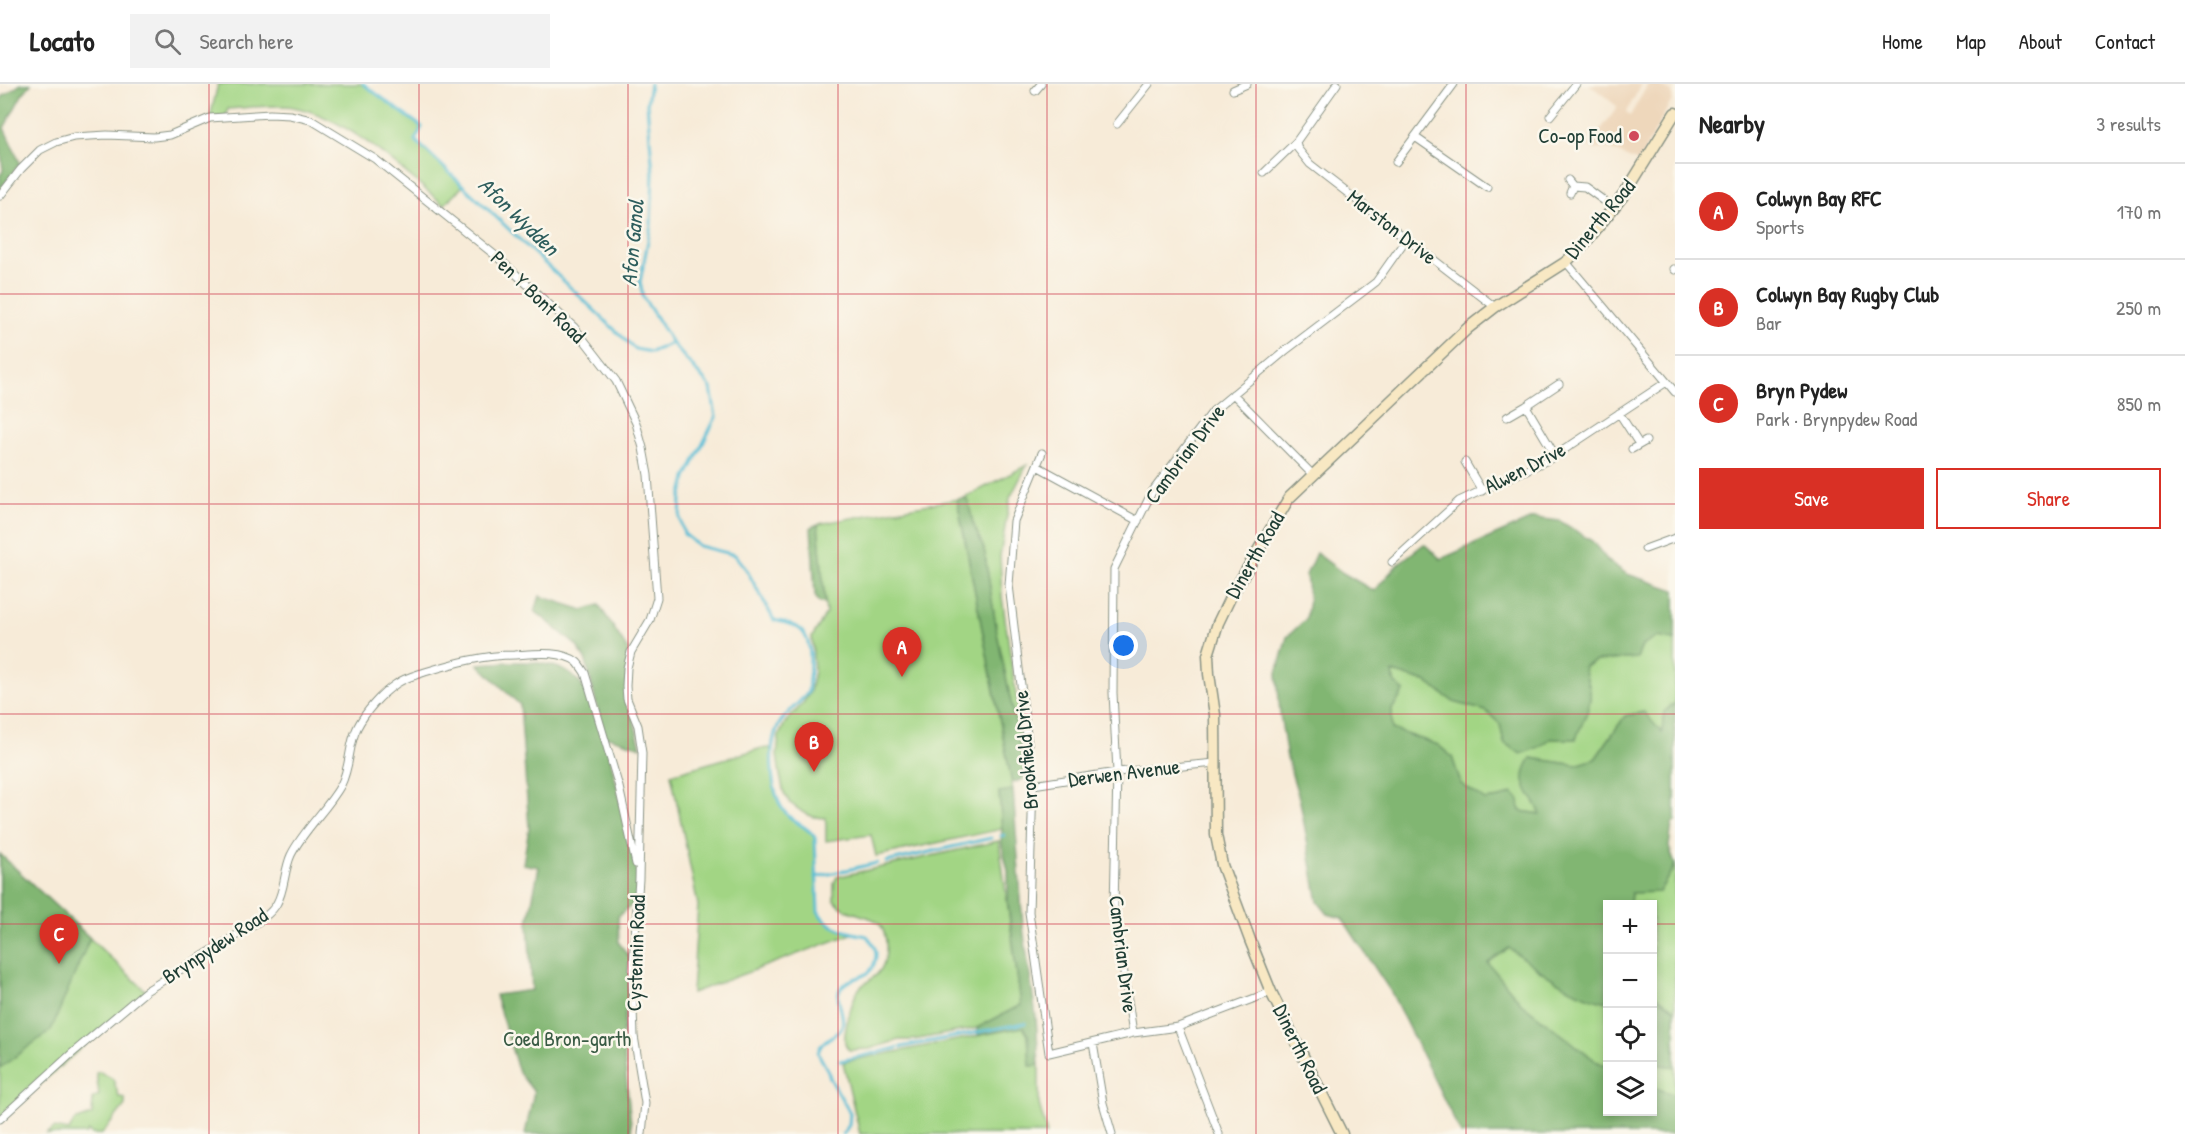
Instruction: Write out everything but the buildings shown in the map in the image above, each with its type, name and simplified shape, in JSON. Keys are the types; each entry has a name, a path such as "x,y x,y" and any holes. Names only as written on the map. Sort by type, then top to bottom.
{"street":[{"path":"1035,91 1041,84"},
{"path":"1117,124 1149,84"},
{"path":"1233,90 1247,84"},
{"path":"1264,172 1296,142 1337,84"},
{"path":"1396,162 1454,84"},
{"path":"1550,116 1576,84"},
{"name":"Dinerth Road","path":"1342,1134 1271,992 1222,865 1216,835 1215,715 1208,655 1211,642 1230,598 1289,498 1468,328 1494,307 1566,262 1614,208 1642,169 1675,113"},
{"name":"Pen Y Bont Road","path":"0,196 21,169 40,150 48,145 74,137 107,135 154,137 170,135 210,118 290,115 311,120 375,159 457,223 543,297 574,327 616,381 636,423 644,448 648,475 657,598 651,620 631,652 626,686 627,699 638,726 642,753 639,879"},
{"path":"1414,137 1487,187"},
{"name":"Marston Drive","path":"1296,142 1298,149 1310,164 1494,307"},
{"path":"1571,186 1585,187 1614,208"},
{"name":"Cambrian Drive","path":"1133,1033 1114,908 1117,772 1113,693 1114,569 1152,492 1213,411 1285,351 1376,282 1407,238"},
{"path":"1566,262 1665,383 1675,392"},
{"name":"Alwen Drive","path":"1392,562 1459,501 1555,455 1665,383"},
{"path":"1507,417 1559,384"},
{"path":"1233,394 1312,474"},
{"path":"1526,406 1555,455"},
{"path":"1619,413 1642,442 1632,448"},
{"name":"Brookfield Drive","path":"1042,453 1014,521 1009,585 1033,785 1029,912 1049,1053 1093,1043"},
{"path":"1465,462 1482,491"},
{"path":"1036,466 1138,521"},
{"path":"1645,549 1675,538"},
{"name":"Brynpydew Road","path":"0,1119 146,990 261,920 271,911 277,904 291,856 332,801 348,772 351,746 362,719 388,689 411,677 468,659 503,655 547,654 566,657 578,663 585,673 619,787 639,879"},
{"name":"Derwen Avenue","path":"1033,785 1117,772 1216,763"},
{"name":"Cystennin Road","path":"639,879 632,980 634,1036 645,1103 642,1134"},
{"path":"1112,1134 1103,1102 1093,1043 1133,1033 1178,1027 1271,992"},
{"path":"1178,1027 1219,1134"}],"shaded area":[{"path":"1589,84 1642,84 1626,112 1630,116 1648,84 1655,84 1672,92 1672,100 1638,162 1607,148 1595,150 1588,146 1618,107"}],"green space":[{"path":"21,84 31,84 22,95 4,128 20,163 0,190 0,175 3,171 0,102 2,97"},
{"path":"218,84 363,84 422,127 415,140 463,186 444,205 392,161 354,133 314,113 293,107 228,109 225,117 210,118"},
{"path":"1027,465 1010,498 1000,556 1002,597 1018,710 1021,752 997,633 984,549 973,523 968,501 964,498"},
{"path":"957,499 1013,790 999,793 1002,829 876,856 871,835 826,841 826,818 804,813 790,803 784,793 777,755 779,736 785,723 810,692 814,671 812,637 826,614 818,524"},
{"path":"957,499 968,500 973,523 984,549 997,633 1025,771 1023,779 1012,783"},
{"path":"1534,518 1560,521 1592,541 1608,561 1627,574 1675,590 1675,640 1657,637 1642,646 1637,658 1596,661 1584,666 1590,697 1588,709 1576,739 1550,739 1539,747 1521,754 1504,743 1500,724 1486,711 1454,702 1426,682 1393,672 1394,682 1404,691 1392,709 1392,729 1438,745 1452,757 1461,784 1485,800 1501,798 1512,793 1519,799 1520,811 1541,814 1524,781 1526,767 1531,758 1576,765 1595,759 1625,716 1644,712 1662,733 1664,712 1675,703 1675,821 1672,824 1669,847 1675,865 1659,892 1631,893 1630,900 1603,900 1603,1001 1580,993 1543,973 1509,948 1488,963 1521,1003 1603,1065 1603,1116 1657,1116 1657,1088 1675,1095 1675,1134 1461,1134 1391,992 1342,918 1328,914 1318,902 1300,801 1287,758 1280,714 1277,673 1287,637 1306,619 1309,600 1306,575 1316,553 1343,573 1374,591 1398,564 1424,544 1441,559"},
{"path":"818,524 825,604 818,602 815,595 811,527"},
{"name":"Coed Bron-garth","path":"540,596 583,610 599,605 628,650 627,696 641,747 605,736 639,879 637,901 618,916 619,943 633,962 622,1036 632,1134 525,1134 534,1092 519,1073 495,995 532,990 528,922 539,867 523,864 529,828 520,705 478,664 536,663 564,670 584,689 603,731 586,661 577,646 535,611"},
{"path":"1657,637 1675,640 1675,703 1664,712 1662,734 1643,712 1625,716 1595,759 1576,765 1531,758 1542,814 1520,811 1512,793 1501,798 1485,800 1461,784 1452,757 1438,745 1392,729 1392,709 1404,691 1394,682 1393,672 1426,682 1454,702 1486,711 1500,724 1504,743 1539,747 1550,739 1576,739 1588,709 1590,697 1584,667 1596,661 1637,658 1642,646"},
{"path":"771,748 772,775 779,803 789,817 807,829 815,838 818,911 828,922 852,934 692,993 698,905 671,774 759,749"},
{"path":"1013,790 1023,927 1036,1017 1039,1065 1030,1066 1028,1035 1023,1027 978,1035 977,1028 1021,1005 1008,904 1008,871 1001,841 999,792"},
{"path":"999,841 1021,1005 977,1028 913,1040 899,1040 869,1049 849,1050 845,1043 845,1033 854,998 861,987 881,970 886,944 884,931 877,922 846,909 834,900 834,883 837,877"},
{"path":"0,854 146,991 0,1119"},
{"path":"0,854 90,938 51,1030 0,1068"},
{"path":"1675,865 1674,1011 1657,996 1657,900 1630,900 1631,893 1659,892"},
{"path":"1509,948 1543,973 1580,993 1603,1001 1603,1065 1521,1003 1488,963"},
{"path":"1657,996 1675,1010 1675,1067 1657,1064"},
{"path":"1023,1027 1028,1035 1030,1066 1039,1065 1039,1104 1047,1134 860,1134 843,1062"},
{"path":"1657,1064 1675,1067 1675,1095 1657,1088"},
{"path":"100,1072 113,1079 119,1097 125,1098 125,1105 102,1134 92,1134 88,1131 86,1134 47,1134 54,1128 69,1131 74,1121 92,1115 93,1098 99,1095 96,1073"}],"waterway":[{"name":"Afon Wydden","path":"363,84 422,127 415,140 635,349 651,352 672,343"},
{"name":"Afon Ganol","path":"650,84 647,104 653,173 651,225 640,282 643,297 672,343 711,388 716,417 686,478 681,498 680,518 684,534 699,546 735,555 746,569 774,620 795,626 805,636 810,651 808,692 783,719 776,731 772,754 773,780 779,803 784,811 815,838 818,911 833,926 867,936 876,951 875,961 869,972 849,981 840,989 838,998 843,1017 842,1026 823,1043 818,1053 850,1113 849,1125 843,1134"},
{"path":"886,862 991,838"},
{"path":"816,877 877,863"},
{"path":"901,1047 1025,1023"},
{"path":"840,1061 897,1048"}],"place":[{"name":"Co-op Food","path":"1634,136"},
{"name":"Colwyn Bay RFC","path":"902,677"},
{"name":"Colwyn Bay Rugby Club","path":"814,772"},
{"name":"Bryn Pydew","path":"59,964"}]}
